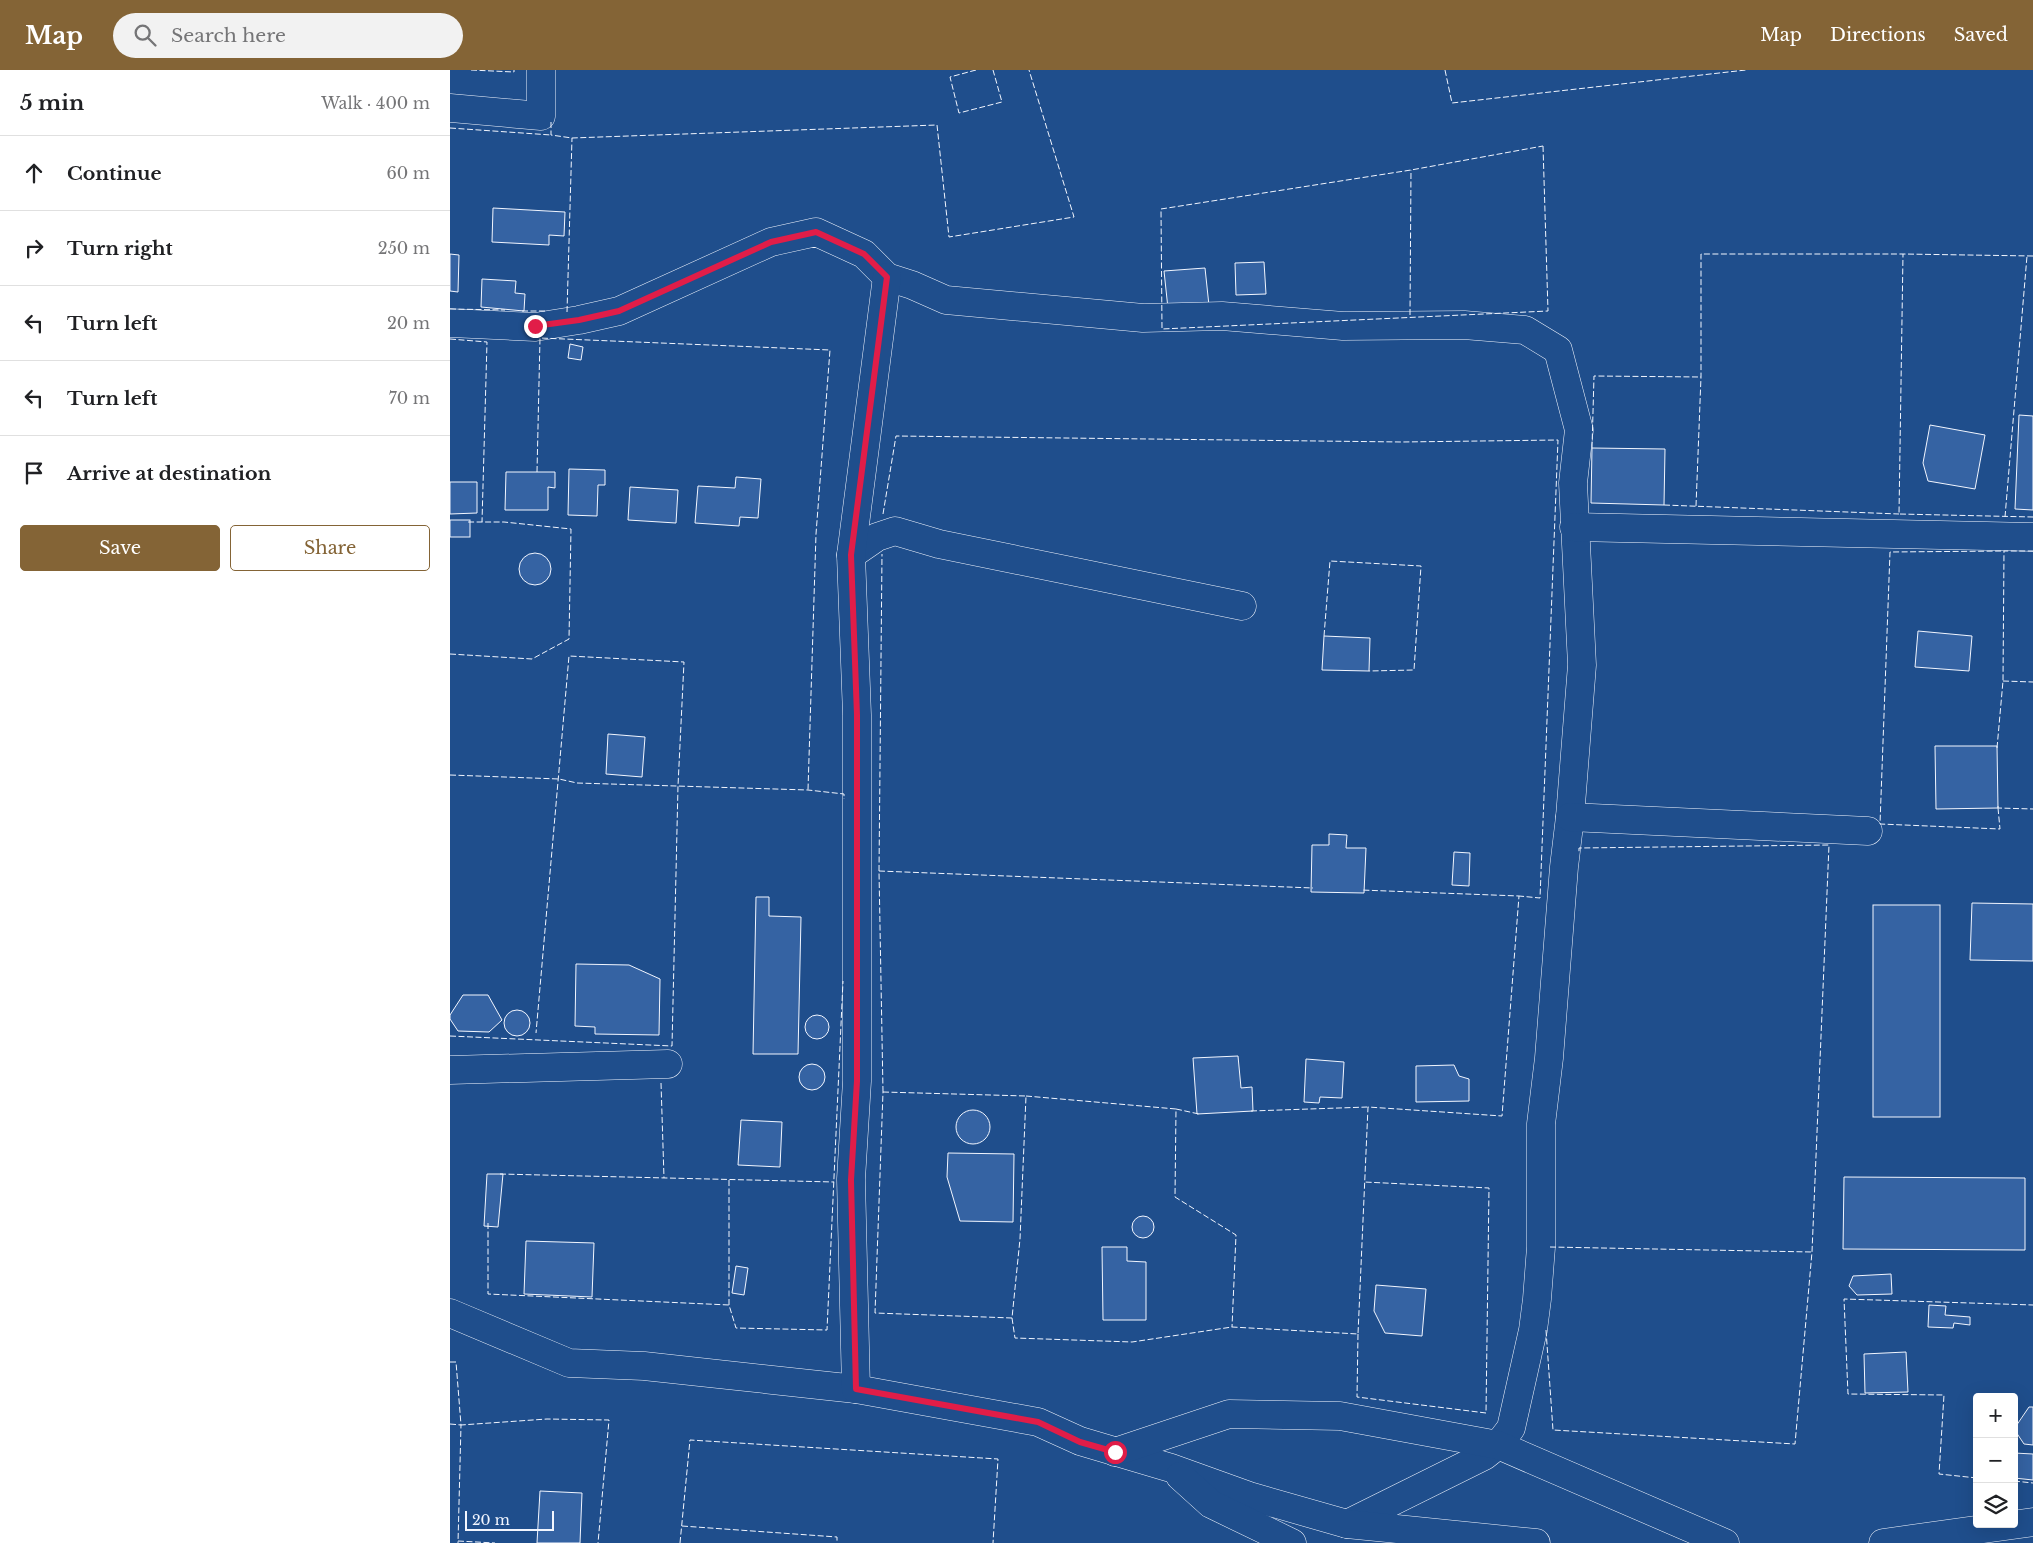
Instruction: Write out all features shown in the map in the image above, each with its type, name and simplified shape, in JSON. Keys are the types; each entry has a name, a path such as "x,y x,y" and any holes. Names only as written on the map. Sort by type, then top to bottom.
{"street":[{"path":"450,108 541,116 541,70"},
{"path":"450,323 535,326 579,320 619,311 771,242 816,232 864,254 887,277 912,284 946,300 1143,318 1222,316 1343,326 1464,324 1524,330 1558,350 1579,430 1573,483 1582,665 1549,1058 1541,1124 1541,1247 1533,1330 1511,1428 1498,1445 1484,1456 1348,1524"},
{"path":"856,1389 851,1180 857,1081 857,715 851,555 887,277"},
{"path":"1574,527 2033,537"},
{"path":"851,555 877,537 895,531 939,544 1242,606"},
{"path":"1570,817 1868,831"},
{"path":"450,1070 668,1064"},
{"path":"450,1313 569,1362 644,1366 856,1389 1038,1422 1080,1442 1171,1468 1249,1496 1348,1524 1536,1543"},
{"path":"1115,1452 1229,1414 1340,1416 1498,1445 1725,1543"},
{"path":"1171,1468 1211,1504 1292,1543"},
{"path":"1883,1543 2033,1522"}],"building":[{"path":"493,208 565,212 564,236 549,235 549,245 492,242"},
{"path":"450,254 459,255 458,292 450,291"},
{"path":"1264,262 1266,294 1236,295 1235,263"},
{"path":"1205,268 1210,315 1169,318 1164,271"},
{"path":"482,279 516,281 515,293 525,294 524,311 481,307"},
{"path":"570,344 583,347 581,360 568,358"},
{"path":"2019,415 2033,416 2033,510 2015,509"},
{"path":"1930,425 1985,435 1975,489 1928,481 1923,463"},
{"path":"1592,448 1665,449 1664,505 1591,503"},
{"path":"569,469 605,470 605,485 598,485 597,516 568,515"},
{"path":"506,472 555,472 555,488 548,487 548,510 505,510"},
{"path":"736,477 761,479 758,518 740,517 739,526 695,523 698,486 735,488"},
{"path":"450,482 477,482 477,513 450,514"},
{"path":"630,487 678,490 676,523 628,520"},
{"path":"450,520 470,520 470,537 450,537"},
{"path":"535,553 541,554 546,558 550,563 550,575 546,580 541,584 535,585 529,584 524,580 520,575 519,569 520,563 524,558 529,554"},
{"path":"1918,631 1972,636 1969,671 1915,667"},
{"path":"1324,636 1370,638 1369,671 1322,670"},
{"path":"608,734 645,737 642,777 606,774"},
{"path":"1935,746 1997,746 1998,808 1936,809"},
{"path":"1329,834 1347,835 1346,848 1366,848 1364,893 1311,892 1312,845 1329,845"},
{"path":"1454,852 1470,853 1469,886 1452,885"},
{"path":"756,897 769,897 769,916 801,917 798,1054 753,1054"},
{"path":"1972,903 2033,904 2033,961 1970,960"},
{"path":"1873,905 1940,905 1940,1117 1873,1117"},
{"path":"576,964 629,965 660,979 659,1035 595,1034 595,1027 575,1026"},
{"path":"463,995 488,995 502,1020 489,1032 458,1031 450,1019 450,1015"},
{"path":"517,1010 526,1014 530,1023 526,1032 517,1036 508,1032 504,1023 508,1014"},
{"path":"817,1015 826,1018 829,1027 826,1036 817,1039 808,1036 805,1027 808,1018"},
{"path":"1238,1056 1241,1088 1252,1087 1253,1111 1197,1114 1193,1058"},
{"path":"1306,1059 1344,1062 1342,1098 1320,1097 1319,1103 1304,1102"},
{"path":"812,1064 821,1068 825,1077 821,1086 812,1090 803,1086 799,1077 803,1068"},
{"path":"1454,1065 1459,1076 1469,1079 1469,1101 1416,1102 1416,1066"},
{"path":"973,1110 985,1115 990,1127 985,1139 973,1144 961,1139 956,1127 961,1115"},
{"path":"741,1120 782,1122 780,1167 738,1165"},
{"path":"948,1153 1014,1154 1013,1222 960,1221 947,1177"},
{"path":"487,1174 503,1174 498,1227 484,1226"},
{"path":"1844,1177 2025,1178 2025,1250 1843,1249"},
{"path":"1143,1216 1151,1219 1154,1227 1151,1235 1143,1238 1135,1235 1132,1227 1135,1219"},
{"path":"526,1241 594,1243 592,1297 524,1294"},
{"path":"1102,1247 1127,1247 1127,1261 1146,1262 1146,1320 1103,1320"},
{"path":"736,1266 748,1268 744,1295 732,1293"},
{"path":"1891,1274 1892,1294 1857,1295 1849,1286 1853,1276"},
{"path":"1376,1285 1426,1289 1422,1336 1385,1333 1374,1311"},
{"path":"1929,1305 1946,1306 1945,1315 1970,1317 1970,1325 1954,1323 1953,1328 1928,1327"},
{"path":"1906,1352 1908,1392 1865,1393 1864,1354"},
{"path":"2029,1407 2033,1407 2033,1445 2024,1444 2018,1435 2018,1423"},
{"path":"2018,1453 2033,1454 2033,1480 2018,1478"},
{"path":"540,1491 582,1493 580,1543 537,1543"}],"fence":[{"path":"471,70 514,72 514,70"},
{"path":"976,70 950,77 959,113 1002,102 993,70"},
{"path":"551,122 551,135 572,138 937,125 949,237 1074,217 1029,70"},
{"path":"1445,70 1452,103 1746,70"},
{"path":"450,128 551,135"},
{"path":"567,312 572,138"},
{"path":"1543,146 1548,311 1162,329 1161,209 1411,170 1543,146"},
{"path":"1410,315 1411,170"},
{"path":"1696,506 1701,377 1701,254 1903,254"},
{"path":"2033,256 1903,254 1899,514 2033,517"},
{"path":"2005,517 2027,256"},
{"path":"450,309 505,310"},
{"path":"522,311 547,311"},
{"path":"537,472 540,338 830,350 816,534 808,790"},
{"path":"450,339 487,342 482,522"},
{"path":"1592,448 1594,376 1701,377"},
{"path":"883,514 896,436 1402,442 1558,440 1540,898 1519,896"},
{"path":"1664,505 1899,514"},
{"path":"450,654 532,659 569,639 571,529 504,522 467,522"},
{"path":"1997,748 2003,681 2004,551 2033,551"},
{"path":"1998,808 2000,829 1880,824 1890,552 2004,551"},
{"path":"879,871 882,554"},
{"path":"1324,636 1330,561 1421,566 1414,670 1369,671"},
{"path":"450,1036 672,1046 678,786 684,662 569,656 536,1033"},
{"path":"2003,681 2033,682"},
{"path":"450,775 559,779 577,783 808,790 844,794 844,799"},
{"path":"1998,806 1998,808 2033,809"},
{"path":"1546,1330 1553,1430 1795,1444 1812,1252 1829,845 1579,848 1579,852"},
{"path":"883,1092 879,871 1313,888"},
{"path":"1012,1318 1015,1338 1132,1342 1232,1327 1358,1334 1368,1107 1502,1116 1519,896 1361,890"},
{"path":"729,1180 729,1305 736,1328 827,1330 843,981"},
{"path":"661,1083 664,1178"},
{"path":"883,1092 1026,1096 1020,1239 1012,1318 875,1313 883,1092"},
{"path":"1026,1096 1176,1109 1175,1197 1236,1235 1232,1327"},
{"path":"1251,1111 1368,1107"},
{"path":"1176,1109 1199,1114"},
{"path":"500,1174 834,1182"},
{"path":"1358,1334 1357,1397 1486,1413 1489,1188 1364,1182"},
{"path":"488,1223 488,1294 729,1305"},
{"path":"1550,1247 1812,1252"},
{"path":"1973,1478 1939,1474 1944,1395 1848,1394 1844,1299 2033,1305"},
{"path":"450,1362 456,1362 461,1425 547,1419 609,1420 598,1543"},
{"path":"450,1424 461,1425 458,1543"},
{"path":"680,1543 690,1440 998,1459 993,1543"},
{"path":"2018,1481 2033,1483"},
{"path":"682,1526 837,1537 837,1543"},
{"path":"458,1541 495,1543"}],"route":[{"path":"535,326 579,320 619,311 771,242 816,232 864,254 887,277 851,555 857,715 857,1081 851,1180 856,1389 1038,1422 1080,1442 1115,1452"}]}
